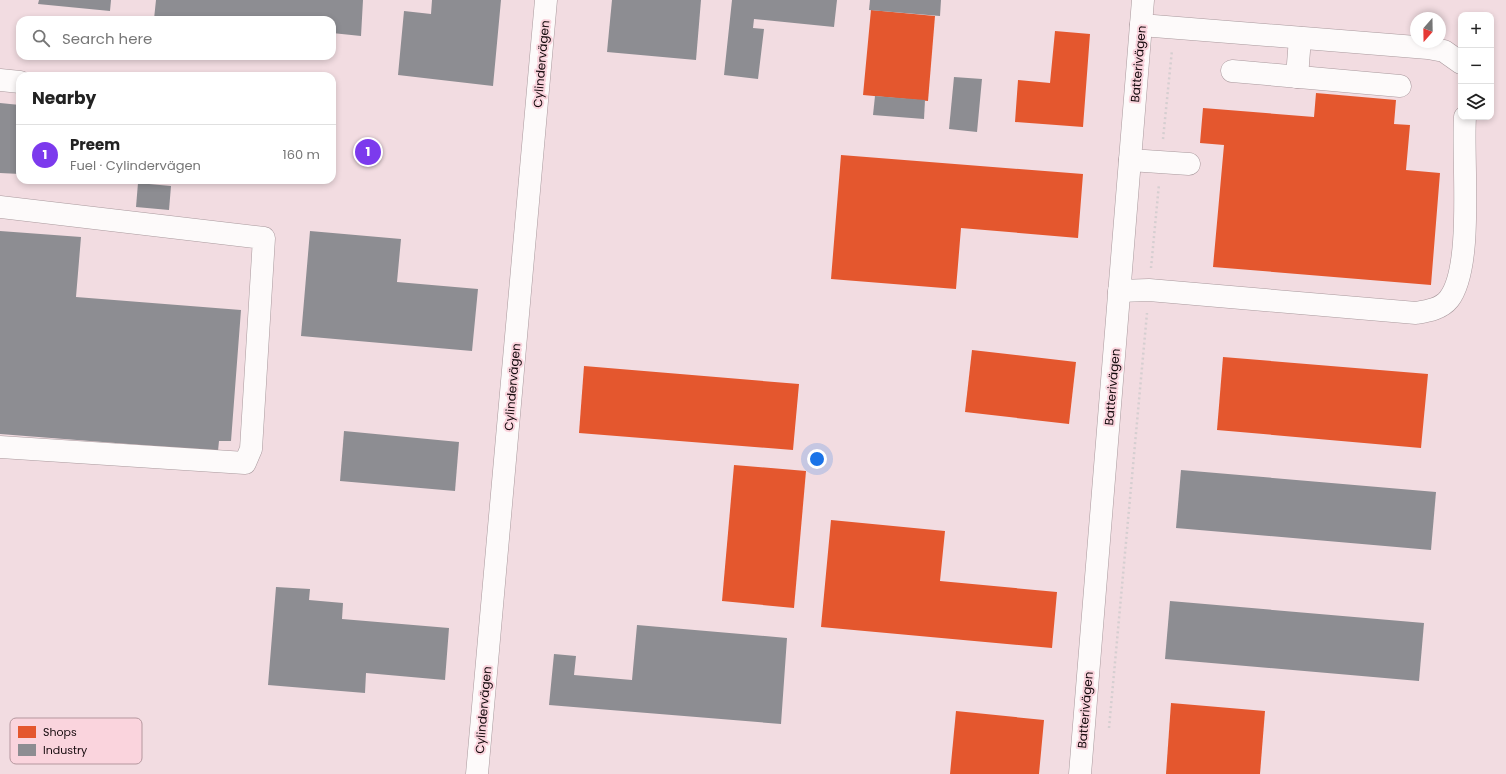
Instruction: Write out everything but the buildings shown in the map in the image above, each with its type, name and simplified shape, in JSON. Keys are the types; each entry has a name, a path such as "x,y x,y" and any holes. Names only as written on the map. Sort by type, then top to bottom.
{"street":[{"name":"Cylindervägen","path":"477,774 546,0"},
{"name":"Batterivägen","path":"1080,774 1143,0"},
{"path":"1141,25 1428,48 1444,51 1458,61"},
{"path":"1297,77 1300,38"},
{"path":"1232,71 1400,86"},
{"path":"0,80 16,82"},
{"path":"1120,291 1149,290 1416,313 1434,310 1449,300 1456,287 1462,268 1465,235 1465,120"},
{"path":"1130,160 1190,164"},
{"path":"0,207 264,238 251,449 245,463 0,447"}],"path":[{"path":"1108,734 1174,28"}],"place":[{"name":"Preem","path":"368,152"}]}
